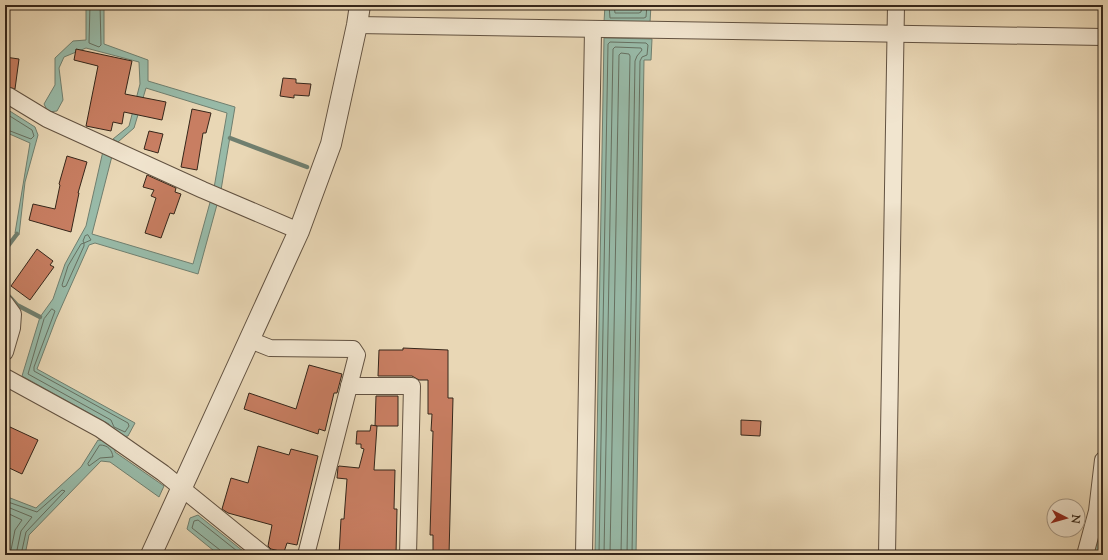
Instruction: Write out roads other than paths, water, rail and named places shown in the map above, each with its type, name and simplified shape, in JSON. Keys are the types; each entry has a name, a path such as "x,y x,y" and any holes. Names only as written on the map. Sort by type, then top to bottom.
{"street":[{"path":"151,555 299,231 331,144 360,5"},
{"path":"887,555 896,5"},
{"path":"357,25 1103,37"},
{"path":"584,555 594,30"},
{"path":"5,95 47,119 216,196 299,231"},
{"path":"5,303 13,314 12,328 5,352"},
{"path":"250,340 270,348 353,349 357,355 306,555"},
{"path":"5,377 100,429 181,488 264,555"},
{"path":"349,386 412,386 408,555"},
{"path":"1085,555 1097,511 1103,460"}],"water":[{"path":"86,5 104,5 104,44 148,60 148,81 235,107 221,190 198,274 95,243 89,245 56,319 37,369 135,423 128,436 122,437 110,429 109,424 22,376 40,317 53,299 65,264 86,226 103,151 112,156 92,234 193,264 214,188 227,113 146,88 134,128 118,142 113,139 129,126 140,84 139,62 86,48 64,57 59,68 63,100 57,111 48,112 44,104 55,85 55,58 73,41 86,40"},
{"path":"605,5 651,5 650,22 604,22"},
{"path":"604,38 652,39 651,60 644,60 636,555 595,555"},
{"path":"5,108 35,127 38,135 25,182 19,235 15,233 30,143 5,132"},
{"path":"98,440 106,441 115,447 115,452 164,486 159,497 110,462 101,461 29,535 25,555 5,555 5,496 36,508 81,467"},
{"path":"198,515 248,555 219,555 187,529 190,518"},
{"path":"1103,524 1103,555 1091,555 1098,528"}],"waterway":[{"path":"230,138 307,167"},
{"path":"5,250 17,234"},
{"path":"5,292 17,305 40,317"}]}
